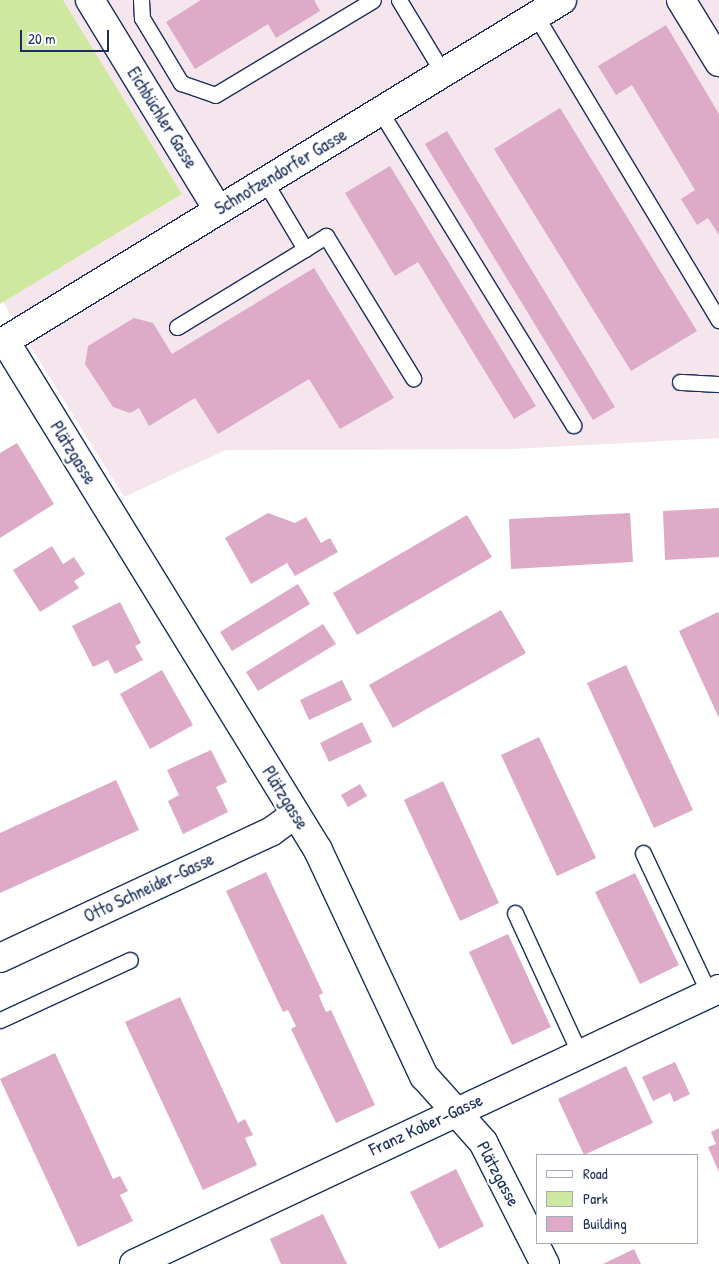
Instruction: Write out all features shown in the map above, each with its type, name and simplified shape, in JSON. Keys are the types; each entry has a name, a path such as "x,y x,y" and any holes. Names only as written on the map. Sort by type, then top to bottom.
{"street":[{"name":"Eichbüchler Gasse","path":"90,0 218,210"},
{"name":"Schnotzendorfer Gasse","path":"3,342 562,0"},
{"path":"681,0 719,62"},
{"name":"Plätzgasse","path":"3,342 318,850 424,1076 483,1142 545,1264"},
{"name":"Otto Schneider-Gasse","path":"0,958 272,831 295,814"},
{"name":"Franz Kober-Gasse","path":"134,1264 714,991"}],"lane":[{"path":"142,0 142,18 181,83 215,95 373,0"},
{"path":"399,0 444,73"},
{"path":"536,16 719,320"},
{"path":"380,111 572,425"},
{"path":"265,182 305,249"},
{"path":"177,327 326,236 413,378"},
{"path":"680,382 719,384"},
{"path":"643,854 714,991"},
{"path":"515,913 580,1054"},
{"path":"0,1020 130,960"}],"shaded area":[{"path":"63,0 719,0 719,438 515,449 226,450 124,497 3,302 182,194"}],"green space":[{"path":"0,0 63,0 182,194 0,304"}],"building":[{"path":"201,0 314,0 320,11 276,38 268,24 195,69 166,22"},
{"path":"666,25 719,114 719,235 708,218 697,225 681,199 695,190 632,85 616,95 598,66"},
{"path":"560,108 697,331 631,371 494,149"},
{"path":"447,131 615,407 593,420 425,144"},
{"path":"390,166 536,406 514,419 418,262 395,276 345,193"},
{"path":"314,268 394,398 340,429 309,379 218,434 195,398 149,426 139,408 130,413 113,407 85,364 88,346 134,318 153,323 172,354"},
{"path":"17,443 54,504 0,538 0,453"},
{"path":"719,508 719,557 665,560 663,511"},
{"path":"268,513 295,523 306,517 321,543 330,538 338,552 295,576 287,563 251,584 225,538"},
{"path":"630,513 633,562 511,569 509,519"},
{"path":"467,515 492,557 357,635 333,593"},
{"path":"52,546 63,564 74,557 85,574 74,581 79,588 40,612 13,570"},
{"path":"298,584 310,604 232,651 220,632"},
{"path":"120,602 141,643 135,646 143,660 115,674 108,660 93,667 72,626"},
{"path":"501,610 526,653 393,728 369,685"},
{"path":"718,612 719,615 719,718 679,631"},
{"path":"323,624 336,644 258,691 246,672"},
{"path":"626,665 693,810 654,828 587,683"},
{"path":"162,670 193,725 150,749 120,694"},
{"path":"342,680 352,700 309,720 300,700"},
{"path":"362,722 372,742 329,762 320,743"},
{"path":"539,737 596,858 557,876 501,755"},
{"path":"211,750 227,782 216,787 228,812 183,834 168,801 179,795 167,770"},
{"path":"116,780 139,830 0,893 0,833"},
{"path":"443,781 499,903 460,921 404,800"},
{"path":"360,784 367,796 348,807 341,795"},
{"path":"266,872 323,993 319,995 326,1012 331,1010 375,1105 336,1123 291,1029 296,1026 288,1010 283,1012 226,891"},
{"path":"635,873 679,965 640,984 595,892"},
{"path":"508,934 551,1027 512,1045 469,952"},
{"path":"180,997 238,1123 245,1119 253,1135 245,1138 257,1165 203,1190 125,1022"},
{"path":"55,1053 113,1179 120,1176 128,1191 120,1195 133,1221 78,1247 0,1079"},
{"path":"675,1062 690,1094 674,1102 670,1093 653,1101 642,1077"},
{"path":"626,1066 653,1123 584,1154 558,1099"},
{"path":"719,1128 719,1172 708,1147 716,1144 711,1132"},
{"path":"456,1169 484,1226 439,1249 410,1192"},
{"path":"323,1214 347,1264 281,1264 270,1239"},
{"path":"634,1249 641,1264 603,1264"}]}
